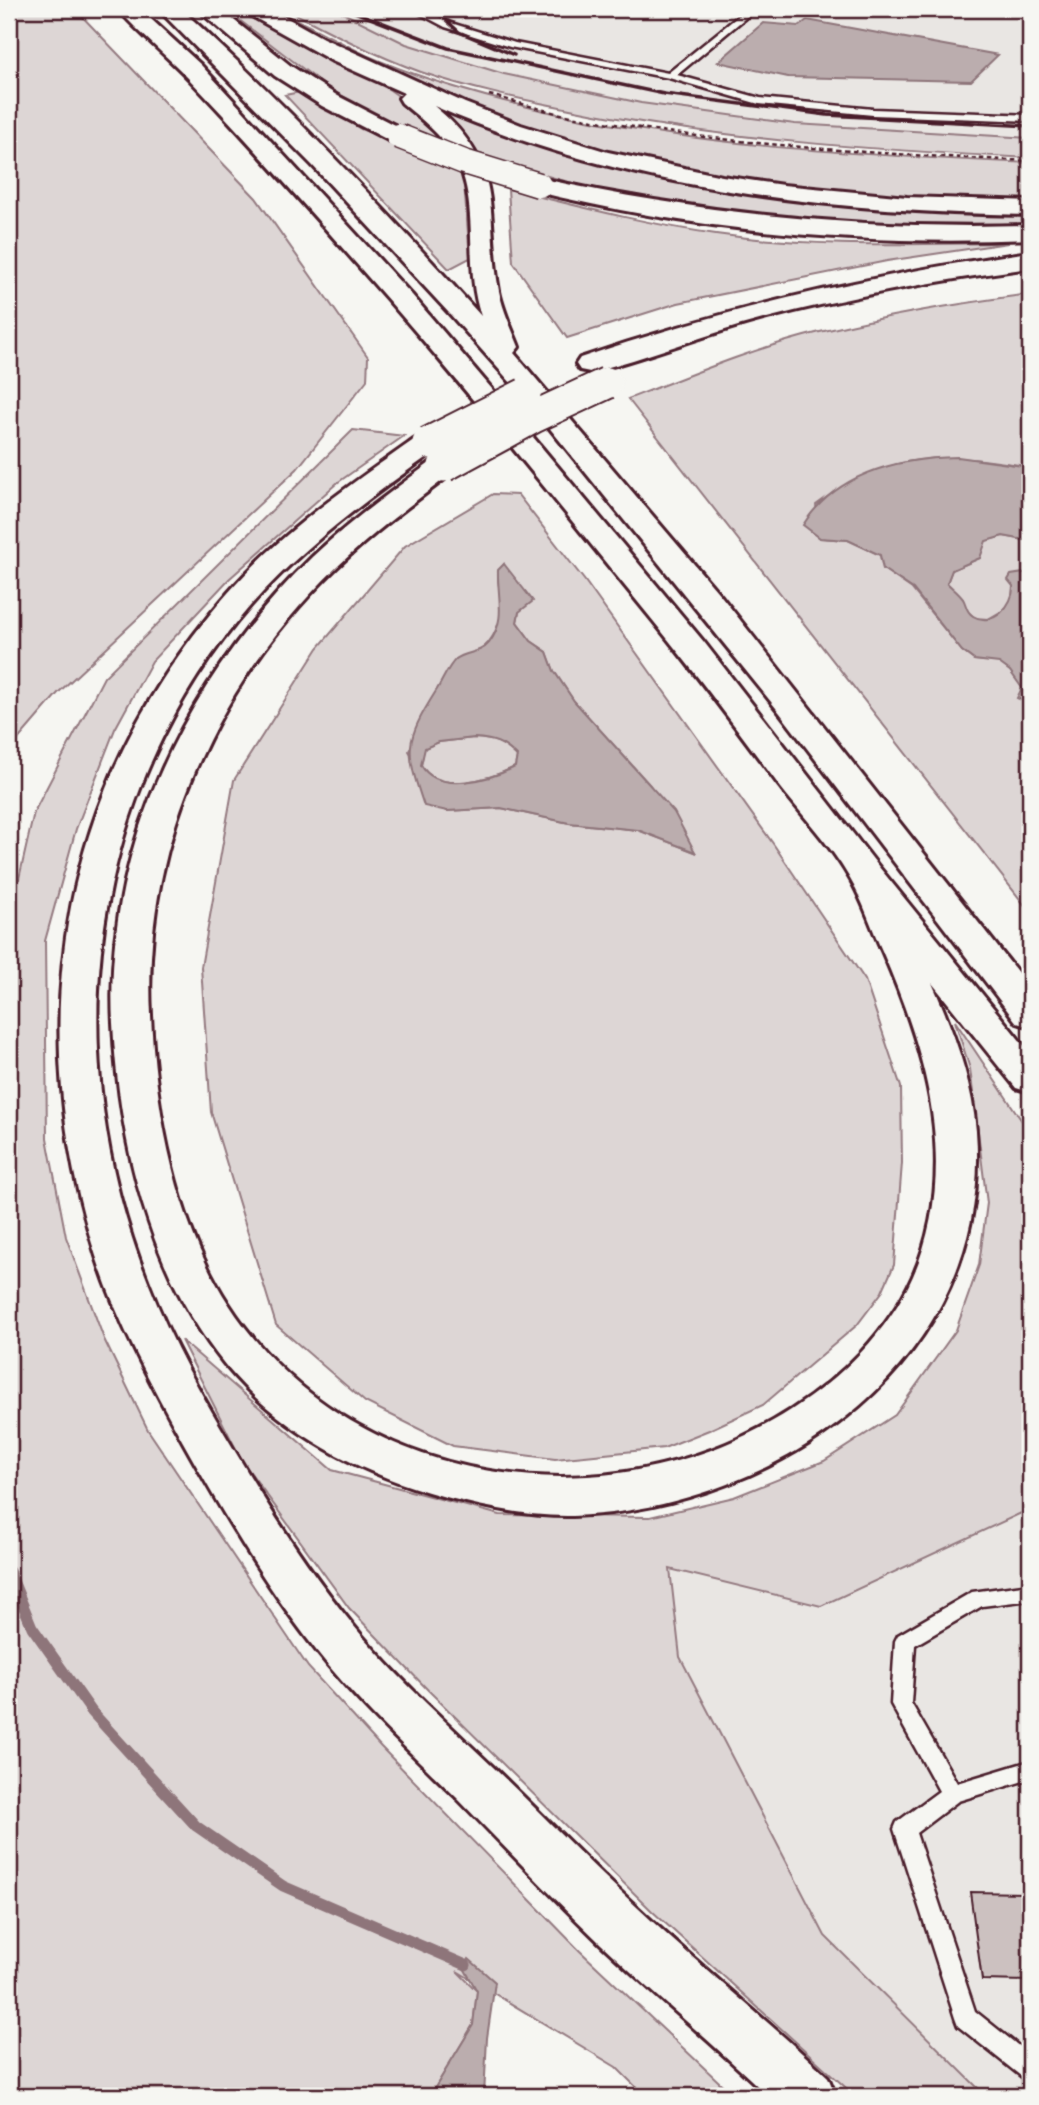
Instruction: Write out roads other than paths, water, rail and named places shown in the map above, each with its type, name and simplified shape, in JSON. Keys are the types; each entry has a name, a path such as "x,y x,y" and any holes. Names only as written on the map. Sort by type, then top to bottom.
{"highway":[{"path":"128,9 193,70 403,301 692,649 866,875 1030,1079"},
{"path":"169,9 230,64 448,293 737,636 863,795 1030,1014"},
{"path":"207,9 283,71 330,101 398,136 464,162 539,185 611,202 752,225 844,232 1030,232"},
{"path":"256,9 403,93 458,142 469,160 481,193 485,283 489,304 515,372"},
{"path":"318,43 488,120 555,144 676,176 829,198 1030,208"},
{"path":"808,2096 619,1925 384,1695 330,1631 252,1522 184,1405 139,1313 97,1190 86,1132 80,1055 79,992 87,905 117,802 150,732 220,622 275,564 314,528 379,477 534,417 659,339 791,302 853,288 1030,260"},
{"path":"599,374 873,303 1030,278"},
{"path":"436,455 408,491 313,572 262,628 220,687 194,733 163,802 148,849 136,908 130,986 133,1048 144,1123 177,1245 200,1293 240,1352 283,1393 349,1443 419,1472 501,1492 575,1497 653,1489 718,1471 794,1434 852,1388 897,1341 929,1289 944,1247 954,1183 956,1128 942,1058 866,875"}],"lane":[{"path":"415,9 448,25 513,45 670,76 759,101 873,113 1030,118"},
{"path":"670,76 752,9"},
{"path":"952,1794 901,1704 905,1641 979,1598 1030,1592"},
{"path":"1030,1770 952,1794 904,1829 967,2018 1030,2070"}],"waterway":[{"path":"9,1571 32,1627 92,1712 196,1826 283,1886 466,1965"}],"railway":[{"path":"347,9 448,48 664,94 827,115 1030,126"},
{"path":"434,9 459,32 514,55"}]}
